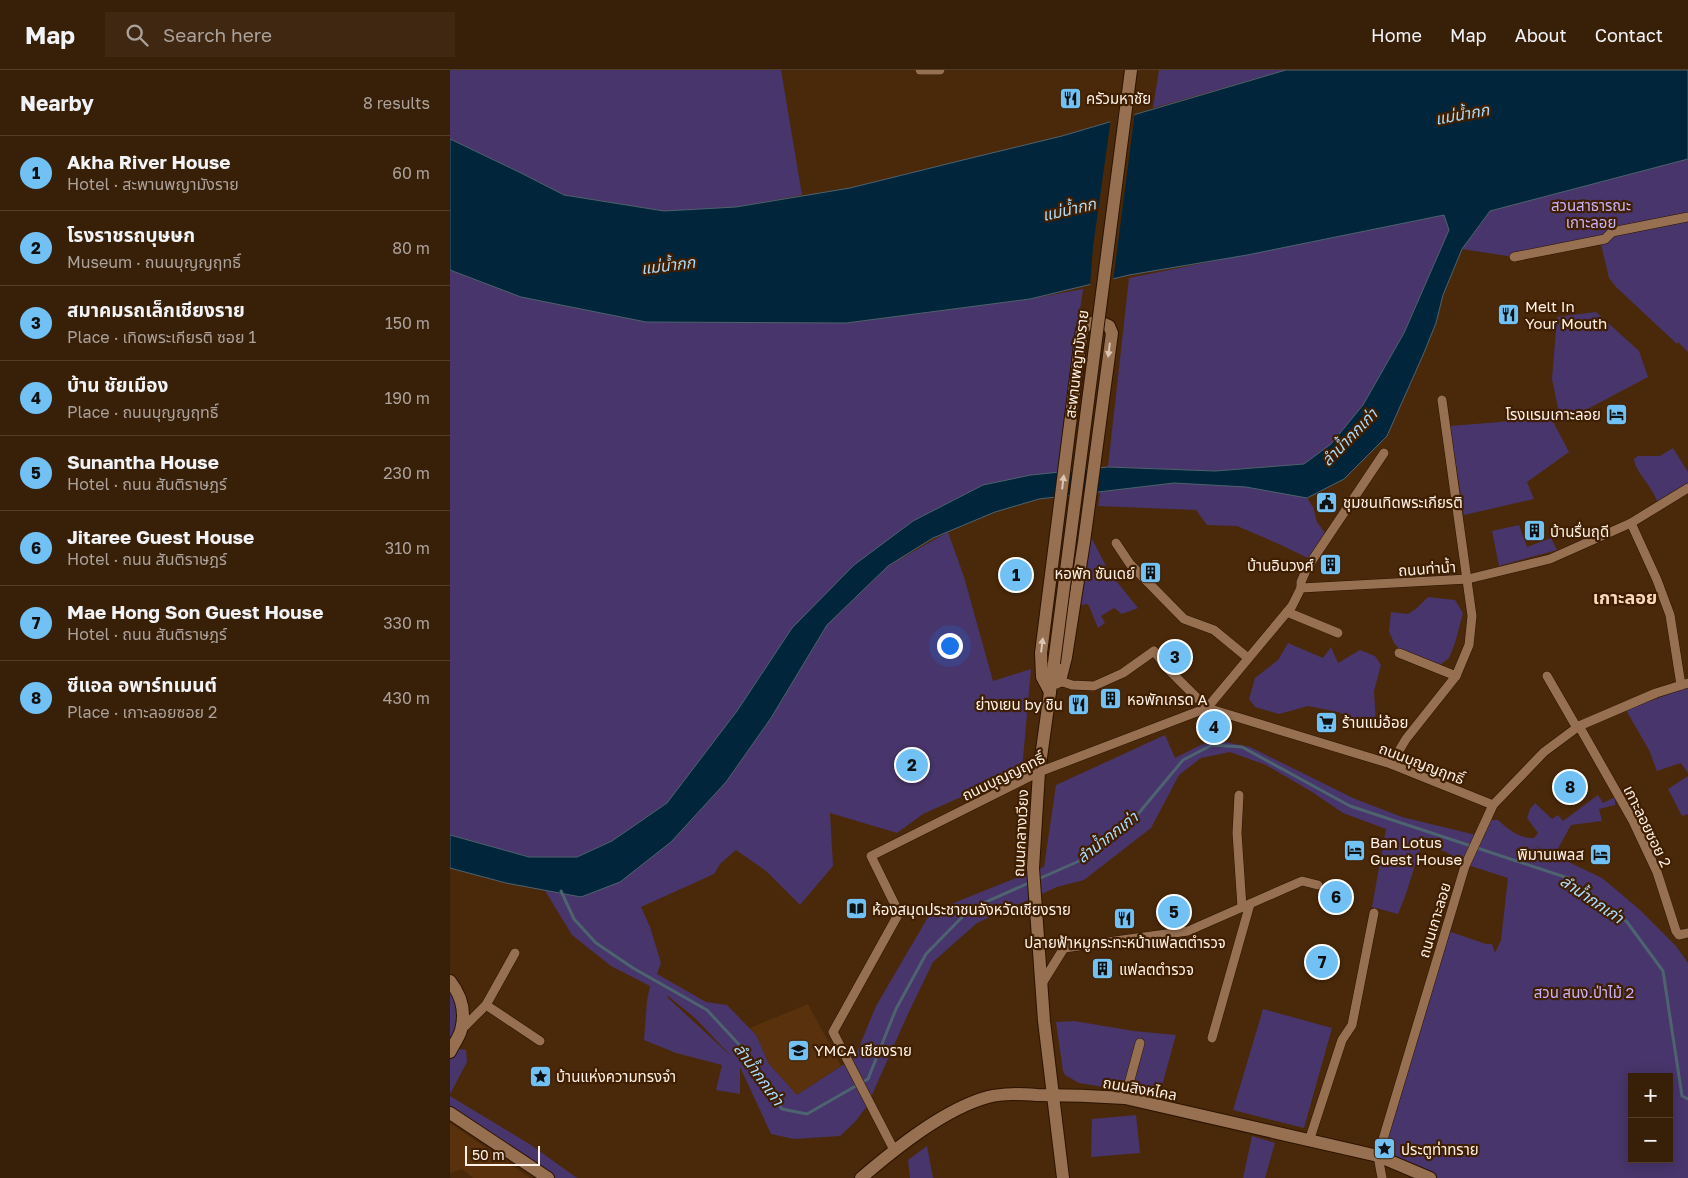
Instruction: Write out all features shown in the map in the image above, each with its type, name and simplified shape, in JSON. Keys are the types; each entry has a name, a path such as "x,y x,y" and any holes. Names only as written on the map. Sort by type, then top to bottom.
{"main road":[{"name":"สะพานพญามังราย","path":"1054,663 1132,70"},
{"path":"1050,692 1042,677 1041,653 1082,330 1088,324 1097,322 1108,326 1112,333 1090,499 1066,657 1060,682"},
{"name":"ถนนกลางเวียง","path":"1054,663 1039,772 1033,868 1041,986 1063,1178"},
{"path":"450,981 460,996 463,1010 461,1030 450,1052"},
{"name":"ถนนสิงหไคล","path":"860,1178 894,1150 955,1110 990,1096 1010,1094 1125,1098 1378,1156 1430,1178"},
{"path":"450,1113 548,1178"}],"street":[{"path":"920,70 940,70"},
{"path":"1514,257 1605,239 1612,232 1688,217"},
{"path":"1391,764 1406,739 1456,676 1470,645 1472,616 1468,578 1442,400"},
{"path":"1050,692 1060,682 1072,685 1094,686 1123,673 1154,651 1169,670 1207,708 1298,597 1306,568 1384,453"},
{"name":"ถนนท่าน้ำ","path":"1301,588 1414,583 1468,578 1550,559 1631,523 1688,488"},
{"path":"1631,523 1670,614 1684,684"},
{"path":"1116,543 1130,564 1184,619 1214,630 1248,658"},
{"path":"1287,612 1338,633"},
{"path":"1399,653 1456,676"},
{"path":"1546,676 1578,727"},
{"name":"ถนนเกาะลอย","path":"1378,1156 1465,866 1493,806 1544,752 1578,727 1656,693 1684,684"},
{"name":"ถนนบุญญฤทธิ์","path":"894,1150 833,1032 899,913 871,856 1039,772 1207,708 1391,764 1493,806"},
{"name":"เกาะลอยซอย 2","path":"1578,727 1633,821 1657,872 1676,931 1680,935 1688,933"},
{"path":"1212,1038 1246,906 1237,833 1239,795"},
{"path":"1041,986 1064,948 1188,931 1302,882 1318,885"},
{"path":"1309,1140 1342,1040 1352,1025 1374,913"},
{"path":"461,1030 486,1005 515,953"},
{"path":"486,1005 540,1042"},
{"path":"1125,1098 1140,1043"},
{"path":"1378,1156 1382,1178"}],"shaded area":[{"name":"YMCA เชียงราย","path":"808,1004 841,1066 797,1095 769,1064 756,1035 750,1028"},
{"path":"450,1123 530,1178 473,1178 462,1169 450,1173"}],"green space":[{"path":"450,70 781,70 802,195 736,207 664,211 564,195 450,139"},
{"path":"1159,70 1286,70 1153,108"},
{"name":"สวนสาธารณะ เกาะลอย","path":"1688,159 1688,352 1616,287 1609,278 1600,240 1514,257 1462,249 1490,211"},
{"path":"1444,215 1449,230 1404,333 1363,405 1331,444 1304,464 1215,471 1108,467 1129,278"},
{"path":"450,270 521,297 646,322 846,323 1030,299 1083,289 1057,473 1031,475 983,485 792,628 737,711 667,803 612,841 577,857 529,857 450,835"},
{"path":"1596,312 1639,351 1648,377 1561,423 1552,379 1557,317"},
{"path":"1549,414 1569,452 1527,482 1534,499 1464,515 1450,426 1500,422"},
{"path":"1673,448 1688,472 1688,484 1664,500 1657,501 1637,468 1634,459 1638,456 1660,456"},
{"path":"1174,483 1246,487 1307,498 1313,507 1317,522 1328,537 1312,560 1237,526 1207,525 1196,510 1098,506 1100,492"},
{"path":"1519,525 1527,547 1551,538 1557,550 1499,566 1492,531"},
{"name":"สวน สนง.ป่าไม้ 2","path":"948,532 964,577 993,681 1031,669 1022,770 923,814 897,833 830,813 833,866 800,905 766,871 736,850 720,864 714,874 641,907 650,927 661,963 657,974 706,1002 727,1005 756,1035 769,1064 797,1095 855,1057 876,1006 931,912 1044,867 1056,785 1165,735 1175,758 1205,743 1220,741 1250,747 1353,798 1402,817 1484,837 1490,820 1498,820 1518,835 1534,838 1538,833 1527,818 1530,809 1535,803 1552,819 1558,815 1563,821 1598,795 1603,803 1615,797 1615,805 1599,809 1602,821 1571,825 1555,854 1531,844 1602,878 1639,909 1676,946 1688,963 1688,1178 1430,1178 1378,1156 1445,932 1492,944 1495,953 1501,940 1508,878 1471,866 1446,852 1422,843 1398,914 1372,907 1386,829 1343,813 1266,765 1230,752 1201,758 1179,775 1151,828 1084,880 1057,887 977,923 933,962 867,1106 855,1122 840,1136 794,1139 771,1134 740,1067 740,1094 716,1090 722,1065 676,1053 644,1040 650,986 611,966 572,935 544,889 581,897 671,842 726,782 771,718 827,625 888,566","holes":["667,997 695,1018 732,1057"]},
{"path":"1092,539 1109,572 1138,608 1122,614 1114,608 1101,616 1105,623 1098,628 1088,604 1081,605 1088,543"},
{"path":"1428,597 1455,600 1463,613 1449,658 1436,668 1408,658 1394,643 1389,631 1391,612 1408,614"},
{"path":"1288,643 1323,658 1331,647 1338,663 1360,650 1375,656 1381,665 1374,691 1376,724 1357,720 1338,712 1308,706 1279,714 1255,707 1249,699 1255,678 1278,660"},
{"path":"1688,687 1688,773 1681,763 1657,771 1649,750 1626,710"},
{"path":"1688,776 1688,814 1682,816 1668,789"},
{"path":"450,981 463,1010 453,1048 466,1050 467,1062 450,1094"},
{"path":"1263,1009 1332,1028 1304,1128 1233,1110"},
{"path":"1074,1021 1134,1031 1176,1035 1159,1096 1079,1083 1065,1075 1056,1022"},
{"path":"450,1096 531,1145 577,1178 554,1178 450,1113"},
{"path":"1136,1115 1140,1153 1091,1157 1092,1119"},
{"path":"1252,1136 1275,1143 1265,1178 1243,1178"},
{"path":"927,1146 933,1178 910,1178 908,1160"}],"water":[{"name":"แม่น้ำกก","path":"1286,70 1688,70 1688,159 1490,211 1462,249 1443,295 1436,323 1387,436 1344,479 1307,498 1246,487 1174,483 1039,499 995,512 933,538 888,566 827,625 771,718 726,782 671,842 620,882 581,897 506,883 450,868 450,835 529,857 577,857 612,841 667,803 737,711 792,628 854,565 913,521 983,485 1031,475 1108,467 1215,471 1304,464 1331,444 1363,405 1404,333 1449,230 1444,215 1247,255 1129,275 1030,299 846,323 646,322 521,297 450,270 450,139 564,195 664,211 736,207 850,188 1062,136"}],"pier":[{"path":"1135,111 1113,282 1090,287 1093,247 1111,118"}],"waterway":[{"name":"ลำน้ำกกเก่า","path":"1036,880 1086,858 1138,814 1183,760 1212,745 1242,747 1350,806 1568,878 1627,922 1663,971 1682,1096 1688,1099"},
{"name":"ลำน้ำกกเก่า","path":"561,891 574,919 596,943 633,968 707,1010 746,1052 770,1094 782,1109 807,1114 868,1079 896,1009 926,954 970,909 1031,882"}],"place":[{"name":"ครัวมหาชัย","path":"1070,98"},
{"name":"Melt In Your Mouth","path":"1509,315"},
{"name":"โรงแรมเกาะลอย","path":"1617,414"},
{"name":"ชุมชนเทิดพระเกียรติ","path":"1327,502"},
{"name":"บ้านรื่นฤดี","path":"1534,531"},
{"name":"บ้านอินวงศ์","path":"1330,565"},
{"name":"หอพัก ซันเดย์","path":"1151,573"},
{"name":"Akha River House","path":"1016,575"},
{"name":"สมาคมรถเล็กเชียงราย","path":"1175,657"},
{"name":"หอพักเกรด A","path":"1111,699"},
{"name":"ย่างเยน by ชิน","path":"1079,704"},
{"name":"ร้านแม่อ้อย","path":"1326,722"},
{"name":"บ้าน ชัยเมือง","path":"1214,727"},
{"name":"โรงราชรถบุษษก","path":"912,765"},
{"name":"ซีแอล อพาร์ทเมนต์","path":"1570,787"},
{"name":"Ban Lotus Guest House","path":"1354,851"},
{"name":"พิมานเพลส","path":"1600,854"},
{"name":"Jitaree Guest House","path":"1336,897"},
{"name":"ห้องสมุดประชาชนจังหวัดเชียงราย","path":"856,909"},
{"name":"Sunantha House","path":"1174,912"},
{"name":"ปลายฟ้าหมูกระทะหน้าแฟลตตำรวจ","path":"1125,919"},
{"name":"Mae Hong Son Guest House","path":"1322,962"},
{"name":"แฟลตตำรวจ","path":"1103,969"},
{"name":"YMCA เชียงราย","path":"798,1050"},
{"name":"บ้านแห่งความทรงจำ","path":"540,1076"},
{"name":"ประตูท่าทราย","path":"1385,1149"}],"district":[{"name":"เกาะลอย","path":"1625,597"}]}
